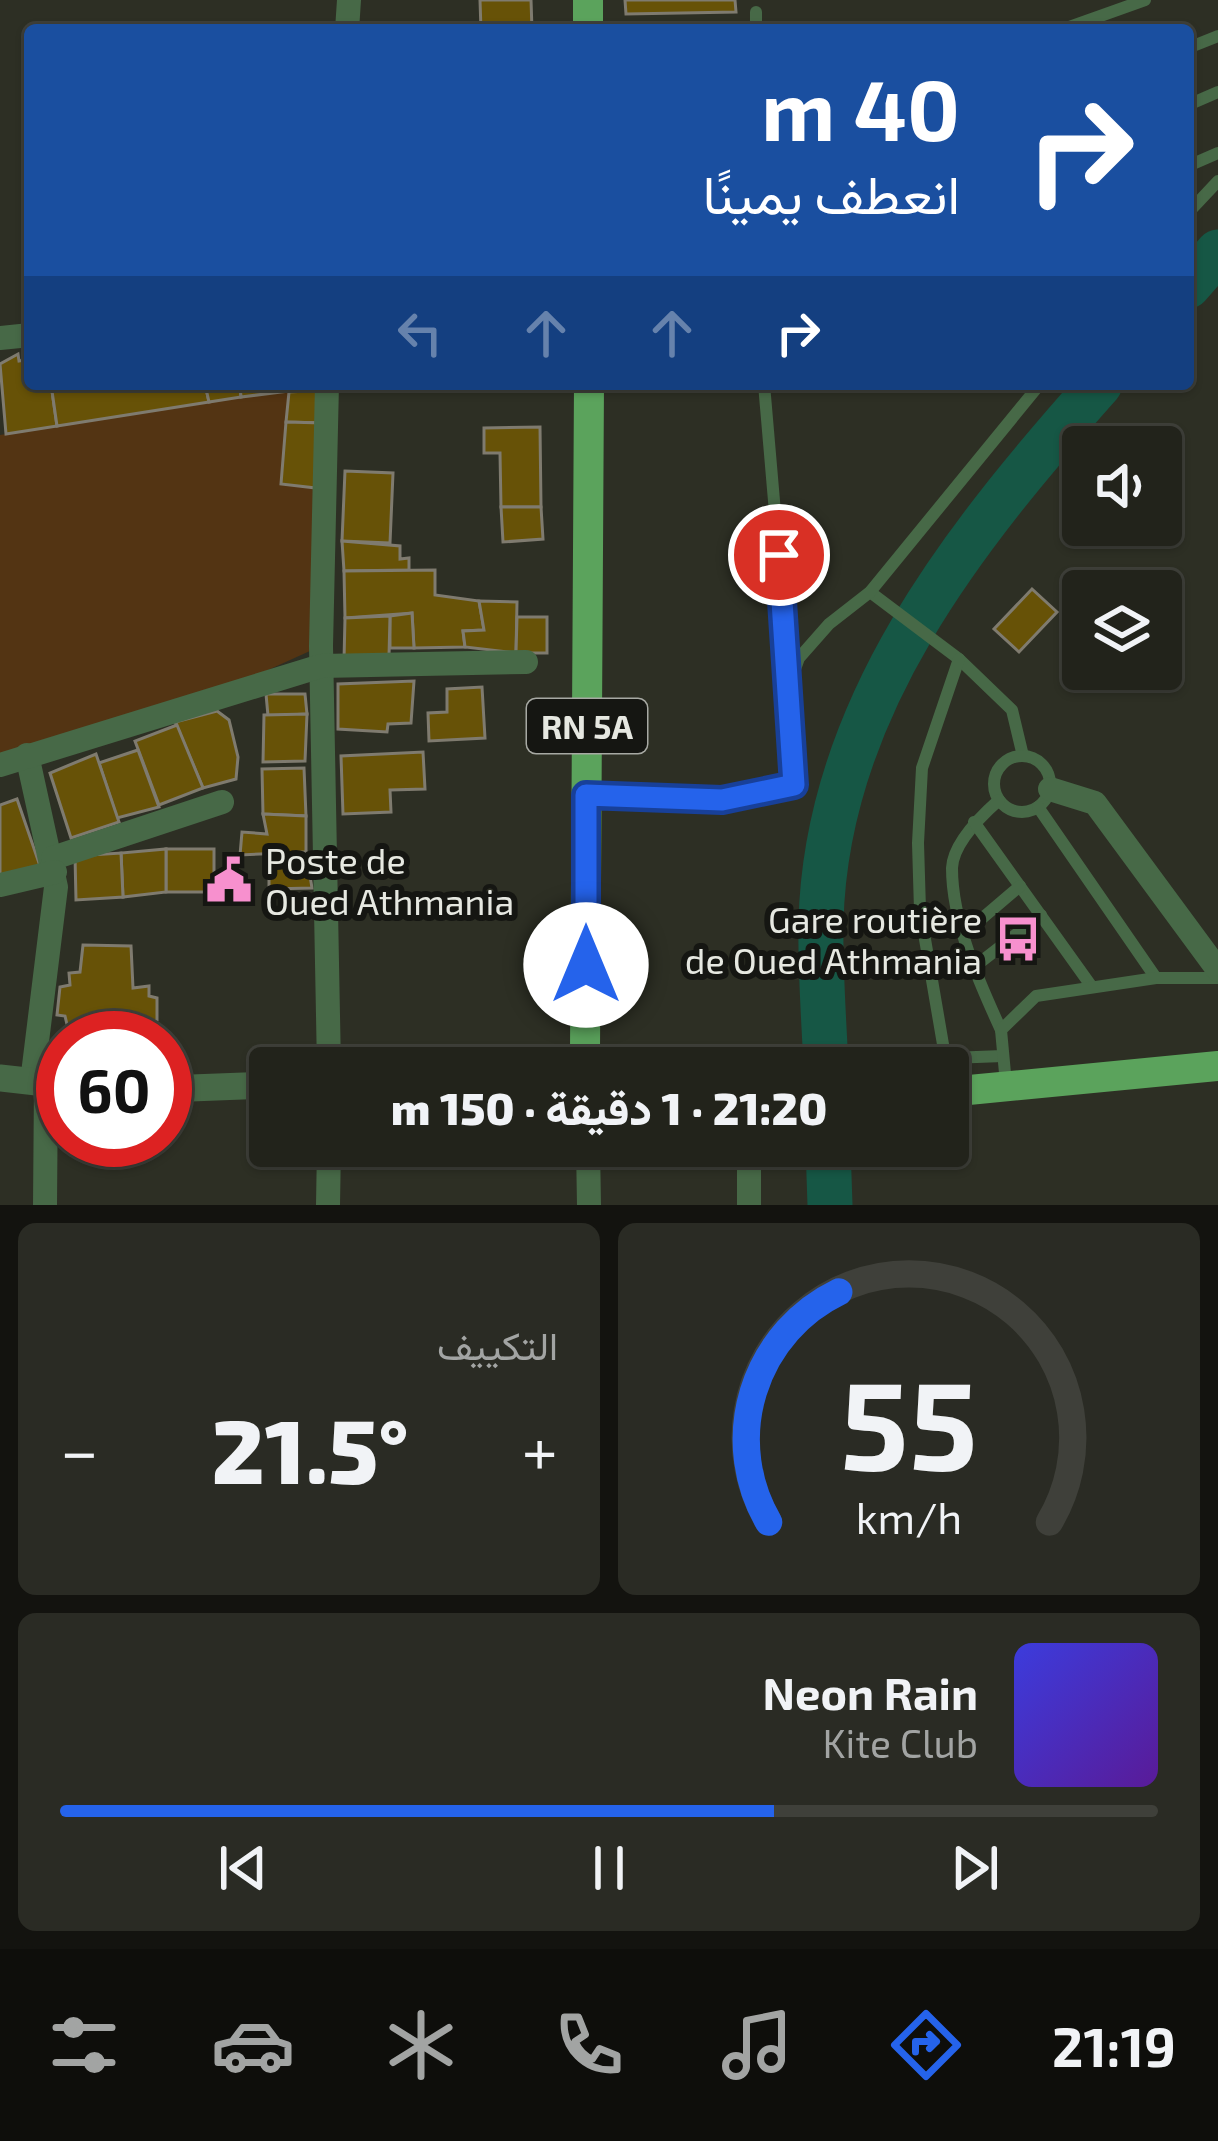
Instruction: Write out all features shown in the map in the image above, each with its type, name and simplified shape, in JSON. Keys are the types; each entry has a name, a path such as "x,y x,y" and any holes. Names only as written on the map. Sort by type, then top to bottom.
{"main road":[{"name":"RN 5A","path":"587,1047 589,390"},
{"path":"969,1085 1005,1071 1218,1066"}],"street":[{"path":"326,390 321,666 329,1047"},
{"path":"0,765 321,666 526,662"},
{"path":"27,754 54,865 51,1011"},
{"path":"1044,798 1095,803 1218,974"},
{"path":"0,885 223,802"},
{"path":"0,1078 36,1083"},
{"path":"192,1089 249,1086"},
{"path":"45,1205 46,1167"},
{"path":"328,1205 329,1167"},
{"path":"588,1167 589,1205"},
{"path":"749,1167 749,1205"}],"lane":[{"path":"1078,24 1145,0"},
{"path":"756,12 756,24"},
{"path":"1194,207 1218,181"},
{"path":"586,795 722,800 794,785 790,683 765,390"},
{"path":"790,683 799,658 871,592 1035,390"},
{"path":"871,592 959,659 1012,710 1023,756"},
{"path":"948,1047 920,910 918,843 922,768 959,659"},
{"path":"1044,798 1017,812 999,800 995,776 1010,758 1023,756 1044,766 1044,798 1156,978"},
{"path":"969,1062 1005,1071 1001,1030 973,968 952,865 974,822 999,800"},
{"path":"974,822 1092,987"},
{"path":"966,932 1020,886"},
{"path":"973,968 1041,915"},
{"path":"1001,1030 1036,996 1218,974"}],"shaded area":[{"path":"289,390 281,484 324,488 321,646 257,675 0,757 0,435"}],"building":[{"path":"480,0 531,0 532,24 481,24"},
{"path":"625,0 735,0 736,12 626,14"},
{"path":"18,354 19,361 24,360 24,390 52,390 57,426 6,434 0,364"},
{"path":"52,390 206,390 209,402 57,426"},
{"path":"206,390 240,390 241,397 209,402"},
{"path":"240,390 297,390 241,397"},
{"path":"324,390 323,423 286,422 289,392"},
{"path":"286,422 323,423 316,488 281,484"},
{"path":"540,427 541,507 501,507 500,453 484,453 484,428"},
{"path":"345,471 393,473 390,543 342,541"},
{"path":"501,507 541,507 543,539 503,542"},
{"path":"342,541 400,546 400,559 409,558 409,570 344,571"},
{"path":"435,570 435,595 479,601 484,630 463,631 465,647 414,648 412,613 345,618 344,571"},
{"path":"1032,589 1057,612 1019,652 994,629"},
{"path":"479,601 517,602 516,653 465,647 463,631 484,630"},
{"path":"412,613 414,648 390,648 390,616"},
{"path":"390,616 389,656 344,660 345,618"},
{"path":"517,617 547,617 547,653 516,653"},
{"path":"414,681 411,723 388,724 387,732 338,729 338,684"},
{"path":"482,687 485,738 429,741 428,713 447,712 447,689"},
{"path":"266,694 305,694 307,714 268,716"},
{"path":"217,711 229,720 238,757 236,779 203,788 175,722"},
{"path":"307,714 305,761 263,762 264,715"},
{"path":"177,725 203,788 159,805 135,741"},
{"path":"138,750 159,807 117,818 99,763"},
{"path":"423,752 425,789 390,790 391,812 343,814 341,756"},
{"path":"96,754 119,822 71,838 50,773"},
{"path":"304,768 306,816 263,814 262,769"},
{"path":"17,799 40,866 0,880 0,805"},
{"path":"263,814 306,816 306,852 240,855 242,832 267,834"},
{"path":"166,849 214,849 214,892 166,892"},
{"path":"166,849 166,892 123,897 121,853"},
{"path":"306,852 312,888 269,889 269,854"},
{"path":"121,853 123,897 76,900 75,856"},
{"path":"83,945 131,946 133,988 149,986 149,996 157,998 157,1011 57,1011 60,987 70,985 69,973 80,972"}],"waterway":[{"path":"1194,279 1218,252"},
{"path":"825,1047 821,922 829,844 848,769 876,698 954,565 1000,502 1095,390"},
{"path":"829,1167 830,1205"}],"place":[{"name":"Poste de Oued Athmania","path":"229,880"},
{"name":"Gare routière de Oued Athmania","path":"1018,939"}],"route":[{"path":"586,965 586,795 722,800 794,785 779,555"}]}
